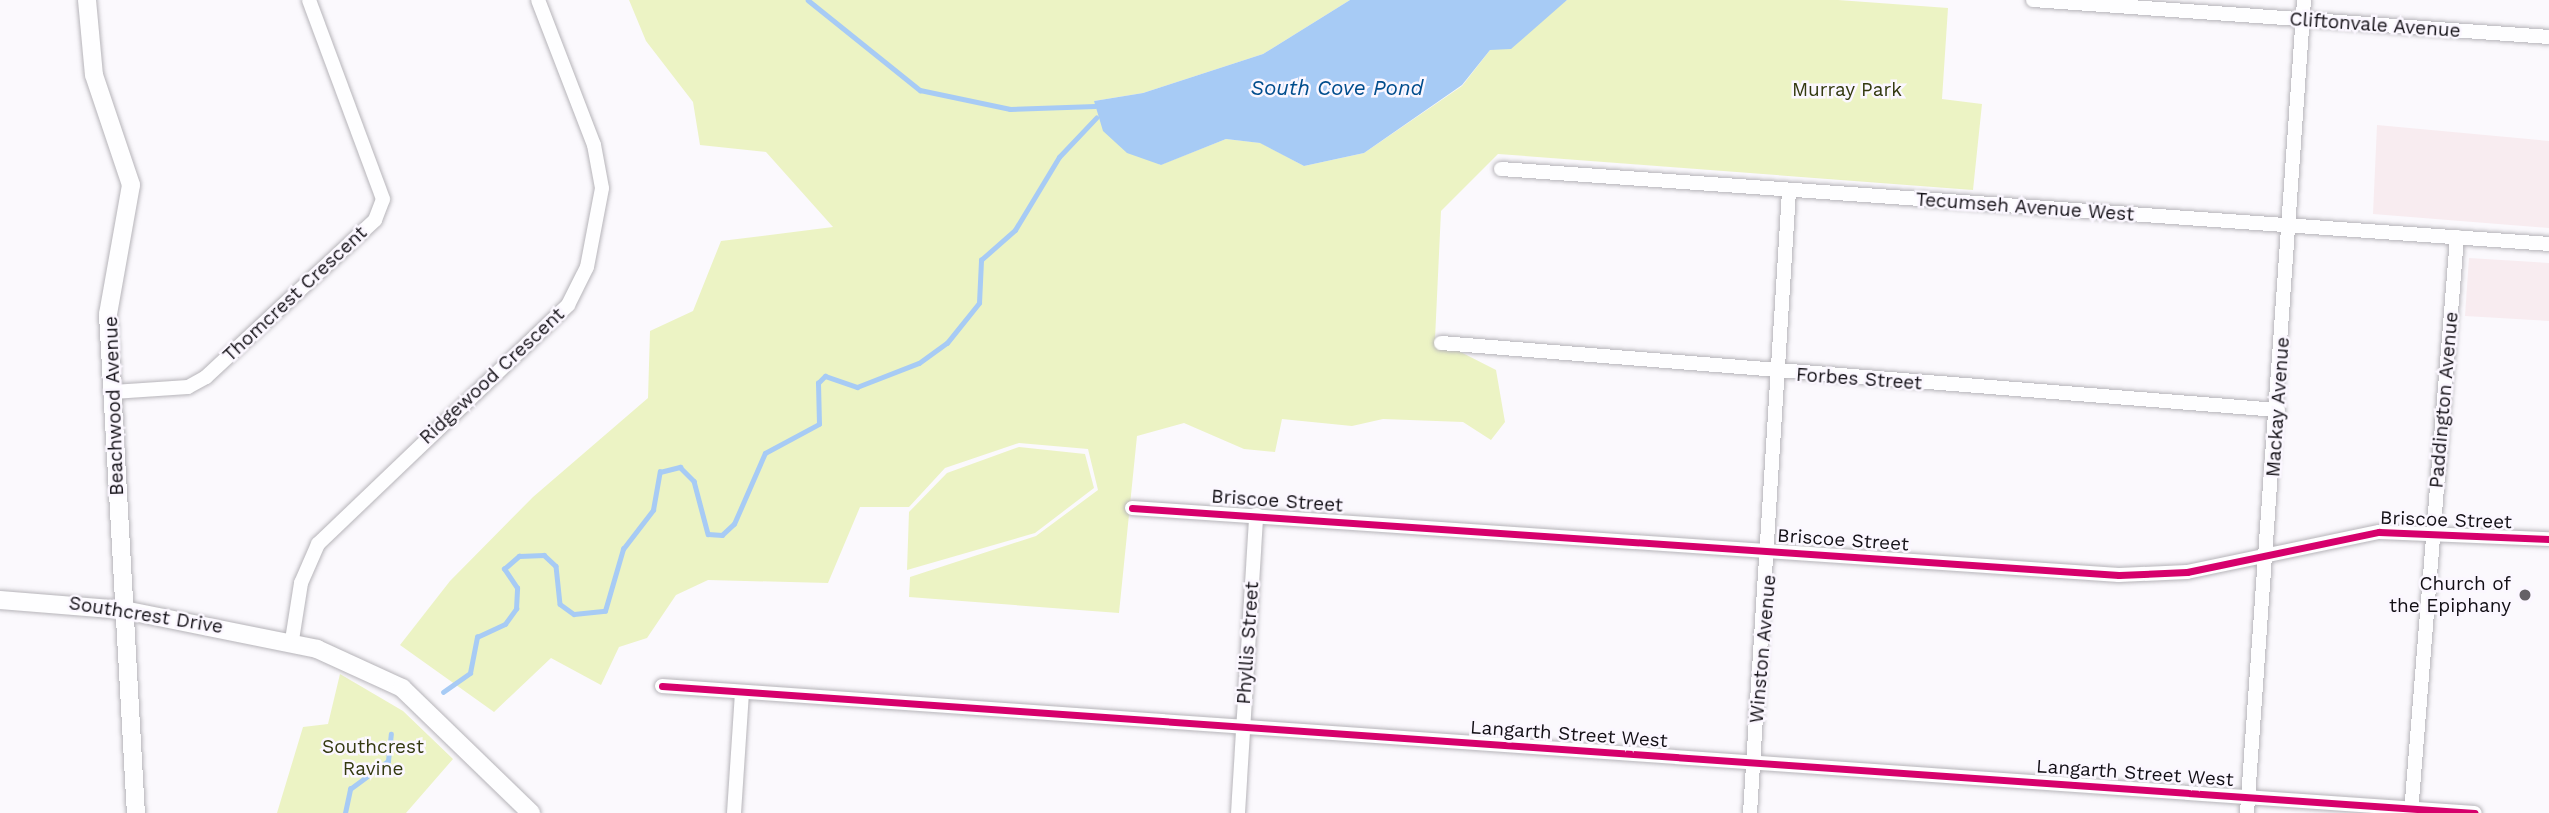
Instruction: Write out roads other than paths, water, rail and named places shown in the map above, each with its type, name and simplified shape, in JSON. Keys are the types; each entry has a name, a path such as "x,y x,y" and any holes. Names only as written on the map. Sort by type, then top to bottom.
{"street":[{"name":"Beachwood Avenue","path":"87,0 94,75 131,185 108,314 136,813"},
{"name":"Thomcrest Crescent","path":"113,392 188,387 206,377 375,219 383,199 309,0"},
{"name":"Ridgewood Crescent","path":"292,640 301,583 318,544 568,305 587,267 602,188 594,145 538,0"},
{"name":"Cliftonvale Avenue","path":"2033,0 2549,37"},
{"name":"Mackay Avenue","path":"2247,813 2291,225 2304,0"},
{"name":"Tecumseh Avenue West","path":"1501,169 2549,244"},
{"name":"Winston Avenue","path":"1750,813 1771,551 1789,191"},
{"name":"Paddington Avenue","path":"2412,811 2457,237"},
{"name":"Forbes Street","path":"1441,343 1780,373 2278,410"},
{"name":"Briscoe Street","path":"1132,508 2119,575 2187,572 2267,552 2379,533 2549,539"},
{"name":"Phyllis Street","path":"1238,813 1256,515"},
{"name":"Southcrest Drive","path":"0,600 37,598 124,610 292,640 402,688 531,813"},
{"name":"Langarth Street West","path":"662,687 2248,797 2412,811 2475,813"},
{"path":"734,813 742,693"}],"water":[{"name":"South Cove Pond","path":"1350,0 1567,0 1511,49 1490,50 1462,85 1364,153 1304,166 1260,143 1226,139 1161,165 1127,153 1103,131 1094,101 1143,93 1263,54"}],"waterway":[{"path":"808,0 920,90 1010,109 1095,106"},
{"path":"443,692 470,673 477,637 505,624 516,609 517,588 504,569 519,556 544,555 556,566 560,604 574,614 605,611 623,549 653,510 660,472 680,467 694,481 708,534 722,535 734,524 765,453 819,424 818,383 825,376 857,387 919,363 947,343 979,303 981,260 1015,230 1059,157 1096,118"},
{"path":"345,813 350,789 388,761 391,734"}],"place":[{"name":"Church of the Epiphany","path":"2525,595"}],"park label":[{"name":"Murray Park","path":"1847,90"},
{"name":"Southcrest Ravine","path":"373,758"}]}
